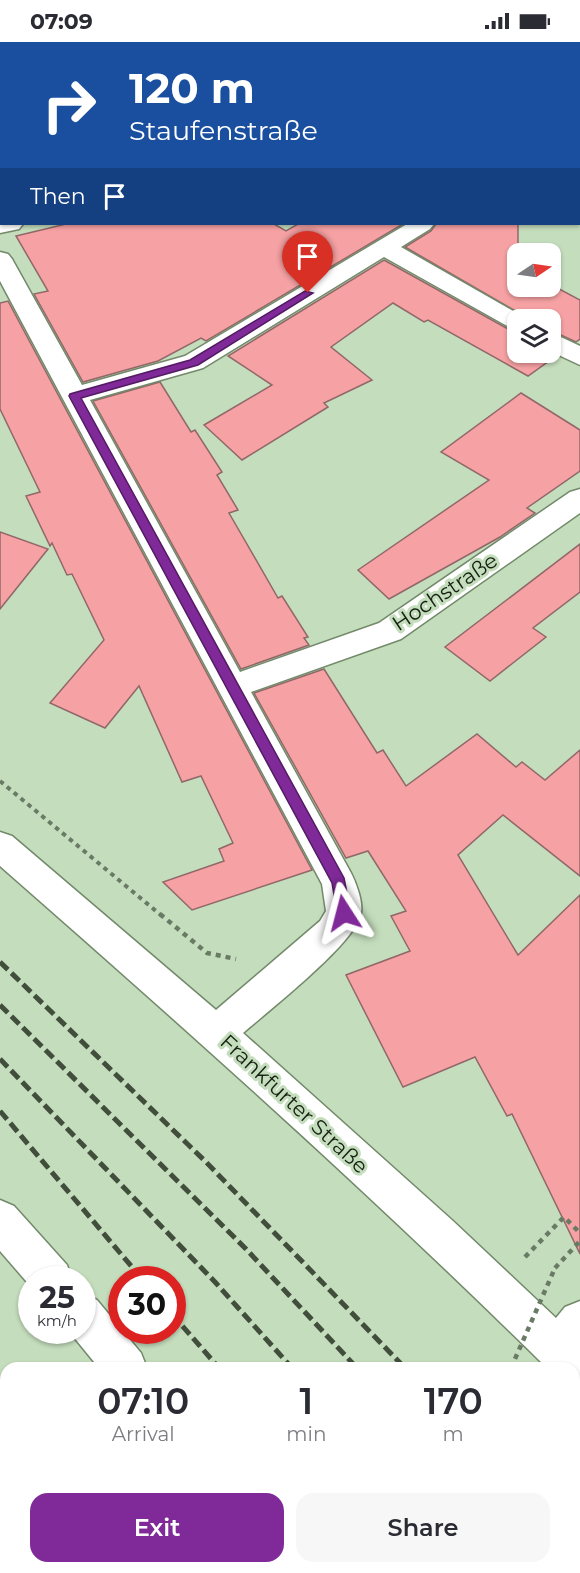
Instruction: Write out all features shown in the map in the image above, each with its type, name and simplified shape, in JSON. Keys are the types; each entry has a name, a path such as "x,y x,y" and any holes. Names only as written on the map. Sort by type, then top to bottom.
{"street":[{"path":"74,396 194,362 420,225"},
{"path":"384,247 507,316"},
{"path":"0,259 339,883 344,913 332,932 217,1033"},
{"path":"561,346 580,357"},
{"name":"Hochstraße","path":"232,687 390,631 580,499"},
{"name":"Frankfurter Straße","path":"0,846 217,1033 496,1288 572,1347"},
{"path":"0,1220 40,1266"},
{"path":"96,1332 121,1362"}],"path":[{"path":"0,781 207,953 240,960 271,985"},
{"path":"530,1252 564,1217 580,1233"},
{"path":"514,1362 555,1268 580,1241"}],"building":[{"path":"62,225 276,225 286,231 296,225 401,225 206,341 201,338 158,361 83,382 34,294 48,291 16,236"},
{"path":"435,225 518,225 518,243 507,243 507,297 561,297 561,290 580,300 580,339 576,342 561,335 561,309 512,309 405,247 431,231"},
{"path":"384,260 507,328 507,363 546,363 528,376 428,320 424,322 393,303 331,347 372,380 324,403 328,407 242,460 204,425 272,385 228,356"},
{"path":"8,301 312,870 192,910 163,882 224,861 219,849 233,843 201,776 182,782 139,686 105,728 50,703 104,640 72,574 67,575 26,496 40,492 0,409 0,303"},
{"path":"160,382 191,432 195,430 222,472 217,475 238,510 229,513 278,598 282,596 308,637 304,638 309,645 241,669 93,401"},
{"path":"521,393 580,430 580,471 527,508 535,513 500,537 389,599 358,570 489,480 441,452"},
{"path":"0,532 48,549 0,609"},
{"path":"580,544 580,592 533,628 546,637 490,681 445,647"},
{"path":"324,669 377,753 383,750 406,786 477,734 516,767 522,762 545,780 580,750 580,876 503,815 458,855 518,955 580,895 580,1254 512,1114 507,1116 475,1057 403,1087 346,975 410,951 391,916 406,911 368,851 346,858 254,693"}],"railway":[{"path":"0,962 206,1162 399,1362"},
{"path":"0,1005 246,1249 351,1362"},
{"path":"0,1059 215,1282 287,1362"},
{"path":"0,1111 131,1266"},
{"path":"186,1330 214,1362"}],"route":[{"path":"308,293 194,362 176,369 74,396 339,883 344,913"}]}
